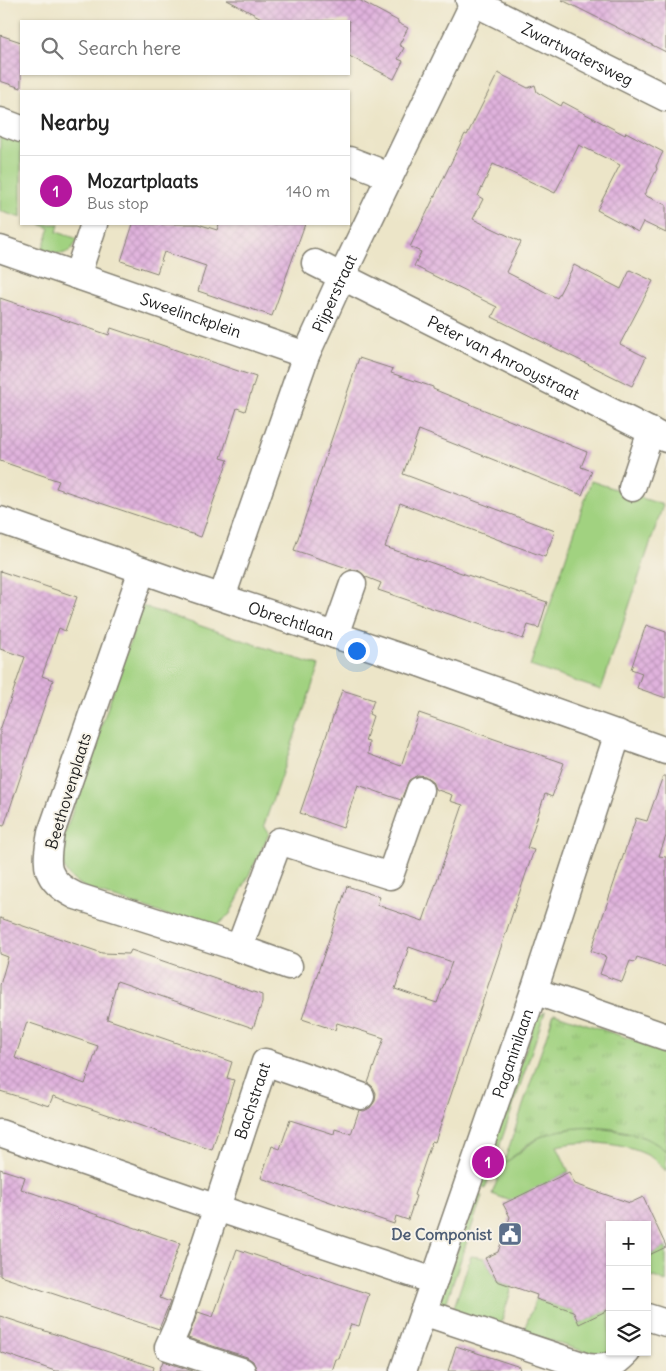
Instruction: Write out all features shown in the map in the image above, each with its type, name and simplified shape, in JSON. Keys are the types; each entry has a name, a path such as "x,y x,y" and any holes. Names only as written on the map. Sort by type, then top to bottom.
{"street":[{"name":"Zwartwatersweg","path":"482,3 666,98"},
{"name":"Pijperstraat","path":"222,598 306,355 389,179 482,3"},
{"path":"0,121 20,128"},
{"path":"350,160 375,170 389,179"},
{"path":"77,276 94,225"},
{"name":"Sweelinckplein","path":"0,249 306,355"},
{"name":"Peter van Anrooystraat","path":"315,263 658,435"},
{"path":"632,488 658,435"},
{"name":"Obrechtlaan","path":"0,520 222,598 419,663 666,751"},
{"name":"Beethovenplaats","path":"142,570 51,834 47,867 52,879 76,896 289,966"},
{"path":"335,635 353,584"},
{"name":"Paganinilaan","path":"403,1371 534,991 618,733"},
{"path":"239,948 279,841 390,876 420,790"},
{"path":"534,991 666,1037"},
{"name":"Bachstraat","path":"242,1371 168,1347 179,1322 265,1062 361,1096"},
{"path":"0,1133 434,1281"},
{"path":"423,1312 565,1366 602,1368 614,1365 623,1356"},
{"path":"651,1318 666,1324"}],"green space":[{"path":"0,133 20,141 20,218 0,211"},
{"path":"42,225 59,225 57,232 78,239 75,245 63,254 42,250 50,228"},
{"path":"591,481 663,505 601,690 530,666"},
{"path":"142,606 319,666 264,825 269,834 230,914 216,926 203,927 88,889 71,878 63,863 60,848"},
{"path":"545,1012 485,1189 478,1186 537,1017"},
{"path":"554,1013 666,1051 666,1151 654,1142 623,1131 605,1128 570,1129 540,1137 503,1165"},
{"path":"584,1127 638,1135 648,1139 666,1151 666,1171 646,1154 621,1146 594,1143 568,1144 557,1146 569,1172 511,1201 492,1194 503,1165 538,1138 556,1131"},
{"path":"477,1194 482,1196 444,1310 437,1308"},
{"path":"666,1247 666,1282 654,1277 651,1278 651,1254"},
{"path":"471,1256 485,1258 497,1281 512,1287 500,1327 452,1313"},
{"path":"536,1299 573,1311 579,1324 606,1311 606,1352 598,1354 589,1353 523,1332"}],"building":[{"path":"227,0 359,0 408,28 399,45 404,48 398,59 403,61 394,79 350,57 350,20 265,20"},
{"path":"562,0 666,0 666,52"},
{"path":"0,35 20,42 21,88 0,81"},
{"path":"498,73 528,88 535,85 537,92 561,106 563,102 625,135 626,132 663,152 644,195 666,205 666,233 643,222 638,232 597,210 620,165 579,145 555,193 493,164 478,196 483,199 473,219 521,242 506,272 557,298 574,265 621,289 630,270 653,281 620,344 646,357 632,386 492,317 497,307 414,266 421,252 410,247 465,134 467,135"},
{"path":"133,225 201,225 217,230 219,225 305,225 272,316 198,291 206,266 164,252 157,273 121,261"},
{"path":"0,298 109,335 111,328 256,377 245,411 237,408 221,458 228,460 201,537 56,488 59,481 0,461"},
{"path":"359,358 393,369 391,373 433,387 433,389 587,452 581,467 592,471 582,495 419,430 403,474 555,531 545,557 400,503 385,547 547,602 539,628 528,625 523,639 378,590 381,583 366,577 358,570 294,550"},
{"path":"0,571 77,597 65,631 59,628 42,676 53,680 4,826 0,825 0,730 25,657 0,649"},
{"path":"646,625 666,632 666,698 637,688 642,673 631,669"},
{"path":"342,690 374,700 369,714 373,716 365,741 369,742 368,754 401,766 419,713 564,763 552,797 545,794 527,848 534,850 435,1142 432,1141 414,1195 416,1196 408,1220 396,1216 394,1224 261,1178 272,1146 280,1149 290,1120 334,1134 335,1129 351,1134 359,1110 364,1111 370,1108 375,1101 376,1093 368,1083 384,1038 337,1023 335,1030 302,1019 347,886 380,897 377,905 423,921 463,805 450,801 452,795 435,789 432,781 425,776 418,775 409,780 401,800 358,785 343,828 300,813","holes":["409,947 452,962 437,1003 395,989"]},
{"path":"663,776 666,776 666,836 659,856 666,857 666,967 637,957 635,962 630,961 622,982 600,974 606,957 591,951 636,818 647,821"},
{"path":"0,918 102,953 129,954 131,950 262,995 262,1003 253,1028 117,981 107,1019 232,1062 227,1078 234,1080 212,1150 53,1096 49,1106 0,1091 0,985 8,957 0,954","holes":["27,1022 98,1046 85,1084 15,1058"]},
{"path":"0,1169 25,1177 21,1189 180,1243 160,1298 170,1302 159,1329 0,1276"},
{"path":"569,1172 575,1184 630,1203 643,1197 666,1247 651,1254 651,1221 606,1221 606,1311 579,1324 573,1311 536,1299 537,1295 497,1281 485,1258 498,1252 510,1217 503,1204"},
{"path":"237,1249 369,1294 359,1326 351,1324 339,1359 336,1359 332,1371 257,1371 253,1361 247,1357 188,1338 198,1312 213,1317"},
{"path":"0,1316 154,1367 153,1371 55,1371 0,1352"},
{"path":"456,1346 520,1367 519,1371 448,1371"},
{"path":"163,1361 193,1371 159,1371"}],"place":[{"name":"Mozartplaats","path":"488,1162"},
{"name":"De Componist","path":"510,1234"}]}
